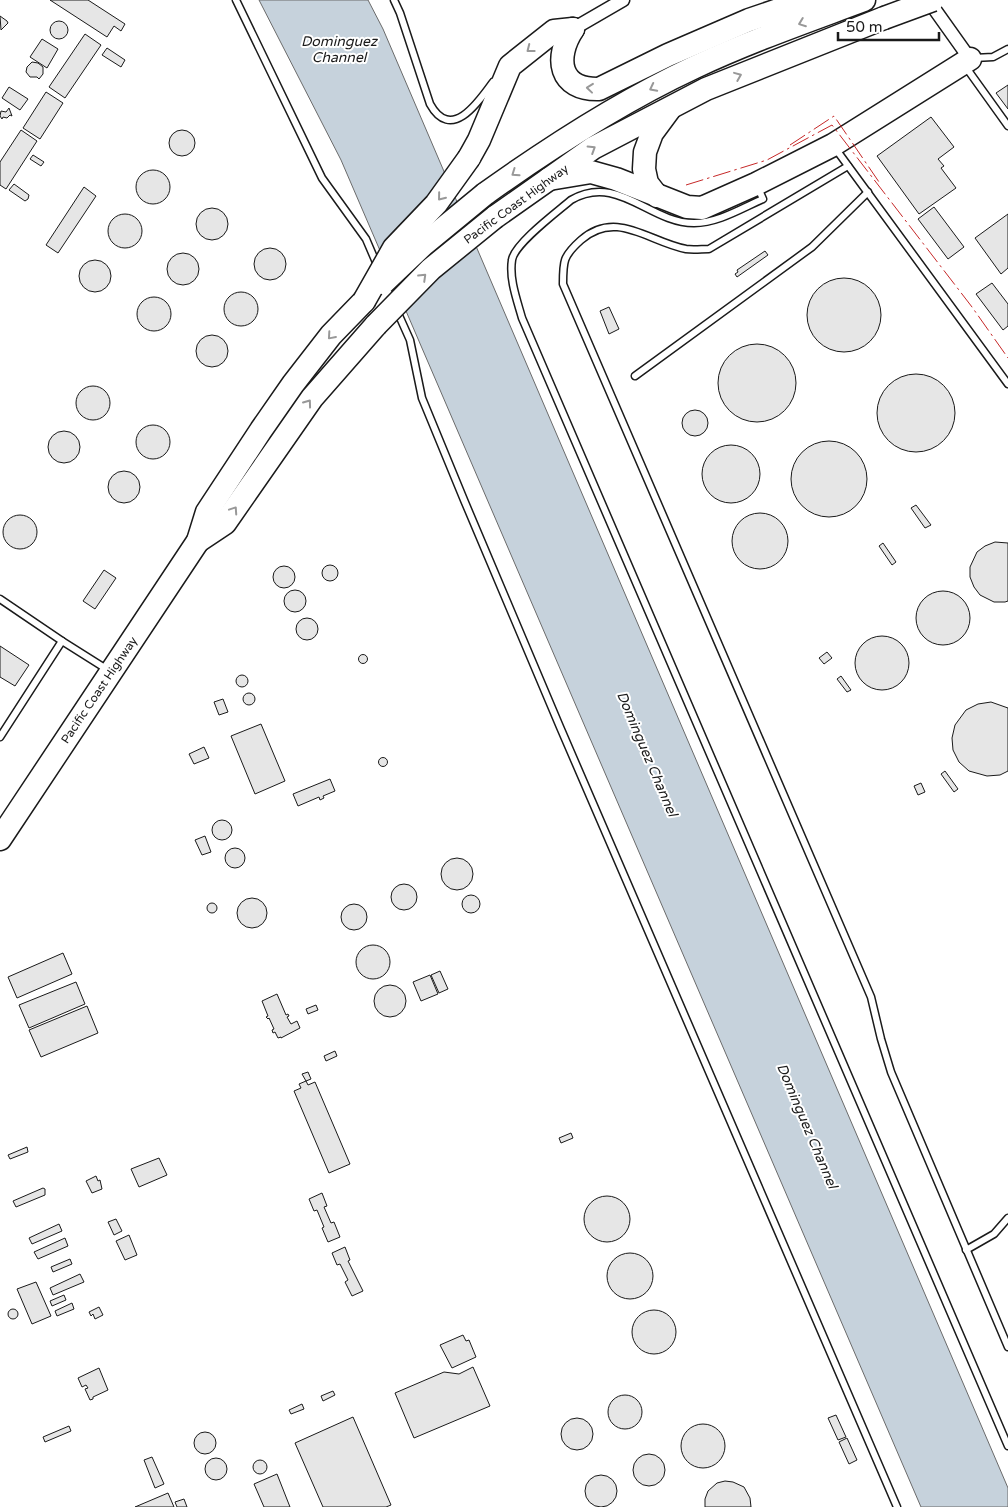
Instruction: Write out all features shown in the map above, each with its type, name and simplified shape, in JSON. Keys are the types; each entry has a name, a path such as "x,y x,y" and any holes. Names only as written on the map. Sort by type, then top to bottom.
{"highway":[{"path":"573,29 563,49 561,63 563,70 571,81 576,84 587,89 599,89 668,55 749,20 790,6 848,0"},
{"name":"Pacific Coast Highway","path":"0,839 198,541 207,512 242,458 293,384 331,335 364,301 422,245 485,194 581,128 629,100 696,66 864,0"},
{"name":"Pacific Coast Highway","path":"198,541 225,523 312,398 376,324 431,270 495,217 593,148 706,89 933,0"},
{"path":"364,301 394,248 436,204 469,158 479,140 510,66 554,31 573,29"},
{"path":"549,179 591,172 616,179 687,207 702,208 756,184 833,145 966,61"},
{"path":"657,196 647,183 644,168 645,152 652,133 672,106"}],"street":[{"path":"573,29 623,0"},
{"path":"928,0 966,61"}],"lane":[{"path":"236,0 322,178 366,239 386,285"},
{"path":"394,0 430,104 441,118 448,120 456,119 471,110 510,66"},
{"path":"1008,49 993,57 966,61 1008,126"},
{"path":"833,145 1008,384"},
{"path":"848,166 709,249 686,249 635,231 611,225 591,231 573,247 563,262 563,284 871,997 880,1039 890,1072 1008,1347"},
{"path":"756,184 763,199 721,217 695,223 669,218 626,198 608,192 591,191 578,196 519,246 512,259 515,288 522,318 1008,1446"},
{"path":"635,376 812,247 868,192"},
{"path":"390,294 410,340 422,398 464,500 568,746 897,1507"},
{"path":"0,599 111,672"},
{"path":"0,738 62,641"},
{"path":"966,1250 994,1234 1008,1218"}],"water":[{"name":"Dominguez Channel","path":"259,0 368,0 383,29 1008,1488 1008,1507 921,1507 341,160"}],"building":[{"path":"50,0 88,0 125,24 121,31 114,26 107,37"},
{"path":"0,16 8,23 1,30"},
{"path":"59,21 65,24 68,30 65,36 59,39 53,36 50,30 53,24"},
{"path":"85,34 101,45 65,98 49,87"},
{"path":"42,39 58,49 47,68 30,57"},
{"path":"107,48 125,60 121,67 102,55"},
{"path":"32,62 38,63 43,67 43,74 39,79 37,77 30,77 26,72 27,67"},
{"path":"1008,85 1008,109 996,93"},
{"path":"9,87 28,99 20,110 2,98"},
{"path":"46,92 63,103 40,139 23,128"},
{"path":"9,108 12,116 3,117 2,119 0,116 1,111 6,112"},
{"path":"931,117 954,147 938,159 944,166 941,168 956,188 919,214 877,156"},
{"path":"21,130 37,141 6,189 0,185 0,162"},
{"path":"182,130 191,134 195,143 191,152 182,156 173,152 169,143 173,134"},
{"path":"33,155 44,162 41,166 30,159"},
{"path":"153,170 165,175 170,187 165,199 153,204 141,199 136,187 141,175"},
{"path":"14,184 29,195 28,199 25,201 9,190"},
{"path":"84,187 96,196 58,253 46,245"},
{"path":"934,207 964,247 948,259 918,219"},
{"path":"212,208 218,209 223,213 227,218 227,230 223,235 218,239 212,240 206,239 201,235 197,230 196,224 197,218 201,213 206,209"},
{"path":"125,214 137,219 142,231 137,243 125,248 113,243 108,231 113,219"},
{"path":"1008,214 1008,268 1001,274 975,238"},
{"path":"270,248 276,249 281,253 285,258 285,270 281,275 276,279 270,280 264,279 259,275 255,270 254,264 255,258 259,253 264,249"},
{"path":"765,251 768,255 737,277 735,274 738,272 737,270"},
{"path":"183,253 189,254 194,258 198,263 198,275 194,280 189,284 183,285 177,284 172,280 168,275 167,269 168,263 172,258 177,254"},
{"path":"95,260 101,261 106,265 110,270 110,282 106,287 101,291 95,292 89,291 84,287 80,282 79,276 80,270 84,265 89,261"},
{"path":"851,278 871,288 879,301 881,315 879,329 871,342 858,350 837,352 817,342 809,329 807,308 817,288 830,280"},
{"path":"992,283 1008,304 1008,326 1003,330 976,294"},
{"path":"241,292 253,297 258,309 253,321 241,326 229,321 224,309 229,297"},
{"path":"154,297 166,302 171,314 166,326 154,331 142,326 137,314 142,302"},
{"path":"609,307 619,329 609,334 600,311"},
{"path":"212,335 218,336 223,340 227,345 227,357 223,362 218,366 212,367 206,366 201,362 197,357 196,351 197,345 201,340 206,336"},
{"path":"757,344 772,347 785,355 793,368 796,383 793,398 785,411 772,419 757,422 742,419 729,411 721,398 718,383 721,368 729,355 742,347"},
{"path":"916,374 931,377 948,391 952,398 955,413 952,428 938,445 931,449 916,452 901,449 884,435 880,428 877,413 880,398 894,381 901,377"},
{"path":"93,386 105,391 110,403 105,415 93,420 81,415 76,403 81,391"},
{"path":"695,410 704,414 708,423 704,432 695,436 686,432 682,423 686,414"},
{"path":"153,425 165,430 170,442 165,454 153,459 141,454 136,442 141,430"},
{"path":"64,431 76,435 80,447 76,459 64,463 52,459 48,447 52,435"},
{"path":"822,441 836,441 850,447 861,458 867,472 864,494 856,506 836,517 822,517 808,511 797,500 791,486 791,472 797,458 808,447"},
{"path":"731,445 747,450 755,458 760,474 755,490 747,498 731,503 715,498 707,490 702,474 707,458 715,450"},
{"path":"124,471 136,475 140,487 136,499 124,503 112,499 108,487 112,475"},
{"path":"916,505 931,525 925,528 911,508"},
{"path":"760,513 771,515 780,521 786,530 788,541 786,552 780,561 771,567 760,569 749,567 740,561 734,552 732,541 734,530 740,521 749,515"},
{"path":"20,515 32,520 37,532 32,544 20,549 8,544 3,532 8,520"},
{"path":"995,542 1008,543 1008,601 1005,602 994,602 980,595 970,577 970,567 977,552"},
{"path":"883,543 896,562 892,565 879,546"},
{"path":"330,565 338,573 330,581 322,573"},
{"path":"284,566 292,569 295,577 292,585 284,588 276,585 273,577 276,569"},
{"path":"104,570 116,578 95,609 83,601"},
{"path":"295,590 303,593 306,601 303,609 295,612 287,609 284,601 287,593"},
{"path":"943,591 953,593 962,599 968,608 970,618 968,628 962,637 953,643 943,645 933,643 924,637 918,628 916,618 918,608 924,599 933,593"},
{"path":"303,618 311,618 318,625 318,633 311,640 303,640 296,633 296,625"},
{"path":"877,636 887,636 897,640 905,648 909,663 905,678 897,686 887,690 877,690 867,686 859,678 855,668 855,658 859,648 867,640"},
{"path":"0,646 29,665 15,686 0,677"},
{"path":"827,652 832,658 824,664 819,658"},
{"path":"363,654 368,659 363,664 358,659"},
{"path":"240,675 244,675 248,681 244,687 240,687 236,683 236,679"},
{"path":"841,676 851,690 847,692 837,679"},
{"path":"251,693 254,694 254,704 247,705 244,704 243,697 244,694"},
{"path":"223,699 228,712 219,715 214,702"},
{"path":"991,702 1008,708 1008,771 1000,775 987,776 969,771 959,762 953,750 952,738 955,725 966,710 978,704"},
{"path":"261,724 285,781 255,794 231,736"},
{"path":"204,747 209,758 194,764 189,754"},
{"path":"383,757 388,762 383,767 378,762"},
{"path":"945,771 958,789 954,792 941,774"},
{"path":"330,779 335,791 323,796 324,798 320,800 319,797 298,806 293,794"},
{"path":"921,783 925,792 918,795 914,786"},
{"path":"218,820 226,820 232,826 232,834 226,840 218,840 212,834 212,826"},
{"path":"205,836 211,852 202,855 195,840"},
{"path":"235,848 242,851 245,858 242,865 235,868 228,865 225,858 228,851"},
{"path":"457,858 469,862 473,874 469,886 457,890 445,886 441,874 445,862"},
{"path":"404,884 413,888 417,897 413,906 404,910 395,906 391,897 395,888"},
{"path":"467,895 475,895 480,900 478,911 467,913 462,908 462,900"},
{"path":"252,898 263,902 267,913 263,924 252,928 241,924 237,913 241,902"},
{"path":"210,903 214,903 217,908 216,912 210,913 207,910 207,906"},
{"path":"354,904 363,908 367,917 363,926 354,930 345,926 341,917 345,908"},
{"path":"373,945 385,950 390,962 385,974 373,979 361,974 356,962 361,950"},
{"path":"63,953 72,974 17,998 8,977"},
{"path":"440,971 448,989 439,993 431,975"},
{"path":"430,975 438,994 421,1001 413,982"},
{"path":"76,982 85,1004 29,1028 19,1005"},
{"path":"390,985 402,989 406,1001 402,1013 390,1017 378,1013 374,1001 378,989"},
{"path":"277,994 286,1015 288,1014 289,1016 287,1017 291,1024 297,1021 300,1028 281,1038 278,1038 275,1032 273,1033 272,1030 274,1029 269,1018 266,1017 268,1016 262,1001"},
{"path":"316,1005 318,1010 308,1014 306,1009"},
{"path":"87,1006 98,1033 41,1057 29,1030"},
{"path":"335,1051 337,1056 326,1061 324,1056"},
{"path":"308,1072 311,1079 306,1081 302,1074"},
{"path":"306,1081 308,1085 315,1082 350,1164 329,1173 294,1091 301,1088 299,1084"},
{"path":"571,1133 573,1138 561,1143 559,1138"},
{"path":"27,1147 28,1152 10,1159 8,1155"},
{"path":"159,1158 167,1175 139,1187 131,1169"},
{"path":"96,1176 98,1181 100,1180 102,1189 92,1193 86,1181"},
{"path":"43,1188 45,1189 45,1195 16,1207 13,1201"},
{"path":"322,1193 327,1206 324,1207 331,1223 334,1222 340,1237 328,1242 317,1210 314,1211 309,1199"},
{"path":"607,1196 620,1200 626,1206 630,1219 626,1232 620,1238 607,1242 594,1238 588,1232 584,1219 588,1206 594,1200"},
{"path":"116,1219 122,1231 114,1235 108,1222"},
{"path":"59,1224 62,1231 32,1244 29,1238"},
{"path":"129,1235 137,1255 125,1260 116,1241"},
{"path":"65,1238 68,1246 38,1259 34,1252"},
{"path":"345,1247 350,1260 348,1261 363,1291 352,1296 345,1282 348,1280 340,1264 337,1265 332,1253"},
{"path":"630,1253 643,1257 649,1263 653,1276 649,1289 643,1295 630,1299 617,1295 611,1289 607,1276 611,1263 617,1257"},
{"path":"70,1259 72,1264 53,1272 51,1267"},
{"path":"80,1274 84,1282 53,1295 50,1288"},
{"path":"36,1282 51,1316 32,1324 17,1289"},
{"path":"64,1295 66,1300 52,1306 50,1301"},
{"path":"72,1303 74,1309 57,1316 55,1311"},
{"path":"99,1307 103,1315 95,1319 93,1314 91,1316 89,1312"},
{"path":"13,1309 18,1314 13,1319 8,1314"},
{"path":"658,1310 670,1316 675,1323 675,1341 670,1348 663,1353 650,1354 642,1351 635,1344 632,1328 635,1320 642,1313"},
{"path":"463,1335 466,1341 469,1340 476,1357 452,1368 440,1345"},
{"path":"473,1367 490,1406 414,1438 395,1393 444,1372 459,1374"},
{"path":"99,1368 108,1390 90,1400 85,1389 88,1388 86,1385 82,1387 78,1378"},
{"path":"333,1391 335,1395 323,1401 321,1396"},
{"path":"625,1395 632,1396 637,1400 641,1405 641,1419 637,1424 632,1428 625,1429 618,1428 613,1424 609,1419 608,1412 609,1405 613,1400 618,1396"},
{"path":"302,1404 304,1409 291,1414 289,1410"},
{"path":"836,1415 846,1437 838,1440 828,1418"},
{"path":"353,1417 391,1505 386,1507 323,1507 295,1443"},
{"path":"577,1418 583,1419 588,1423 592,1428 592,1440 588,1445 583,1449 577,1450 571,1449 566,1445 562,1440 561,1434 562,1428 566,1423 571,1419"},
{"path":"703,1424 715,1428 721,1434 725,1446 721,1458 715,1464 703,1468 691,1464 685,1458 681,1446 685,1434 691,1428"},
{"path":"69,1426 71,1431 45,1442 43,1437"},
{"path":"205,1432 213,1435 216,1443 213,1451 205,1454 197,1451 194,1443 197,1435"},
{"path":"847,1438 857,1460 849,1464 839,1442"},
{"path":"649,1454 661,1458 665,1470 661,1482 649,1486 637,1482 633,1470 637,1458"},
{"path":"152,1457 164,1484 155,1488 144,1460"},
{"path":"212,1458 220,1458 227,1465 227,1473 220,1480 212,1480 205,1473 205,1465"},
{"path":"257,1460 263,1460 267,1467 263,1474 257,1474 253,1470 253,1464"},
{"path":"277,1474 290,1507 264,1507 254,1484"},
{"path":"601,1475 607,1476 612,1480 616,1485 616,1497 612,1502 607,1506 601,1507 595,1506 590,1502 586,1497 585,1491 586,1485 590,1480 595,1476"},
{"path":"725,1481 744,1487 750,1498 751,1507 705,1507 708,1491 717,1483"},
{"path":"168,1493 174,1507 135,1507"},
{"path":"184,1499 187,1507 177,1507 175,1502"}],"power":[{"path":"790,145 834,116 879,182"},
{"path":"686,185 767,160 832,125 972,307 1008,358"}]}
